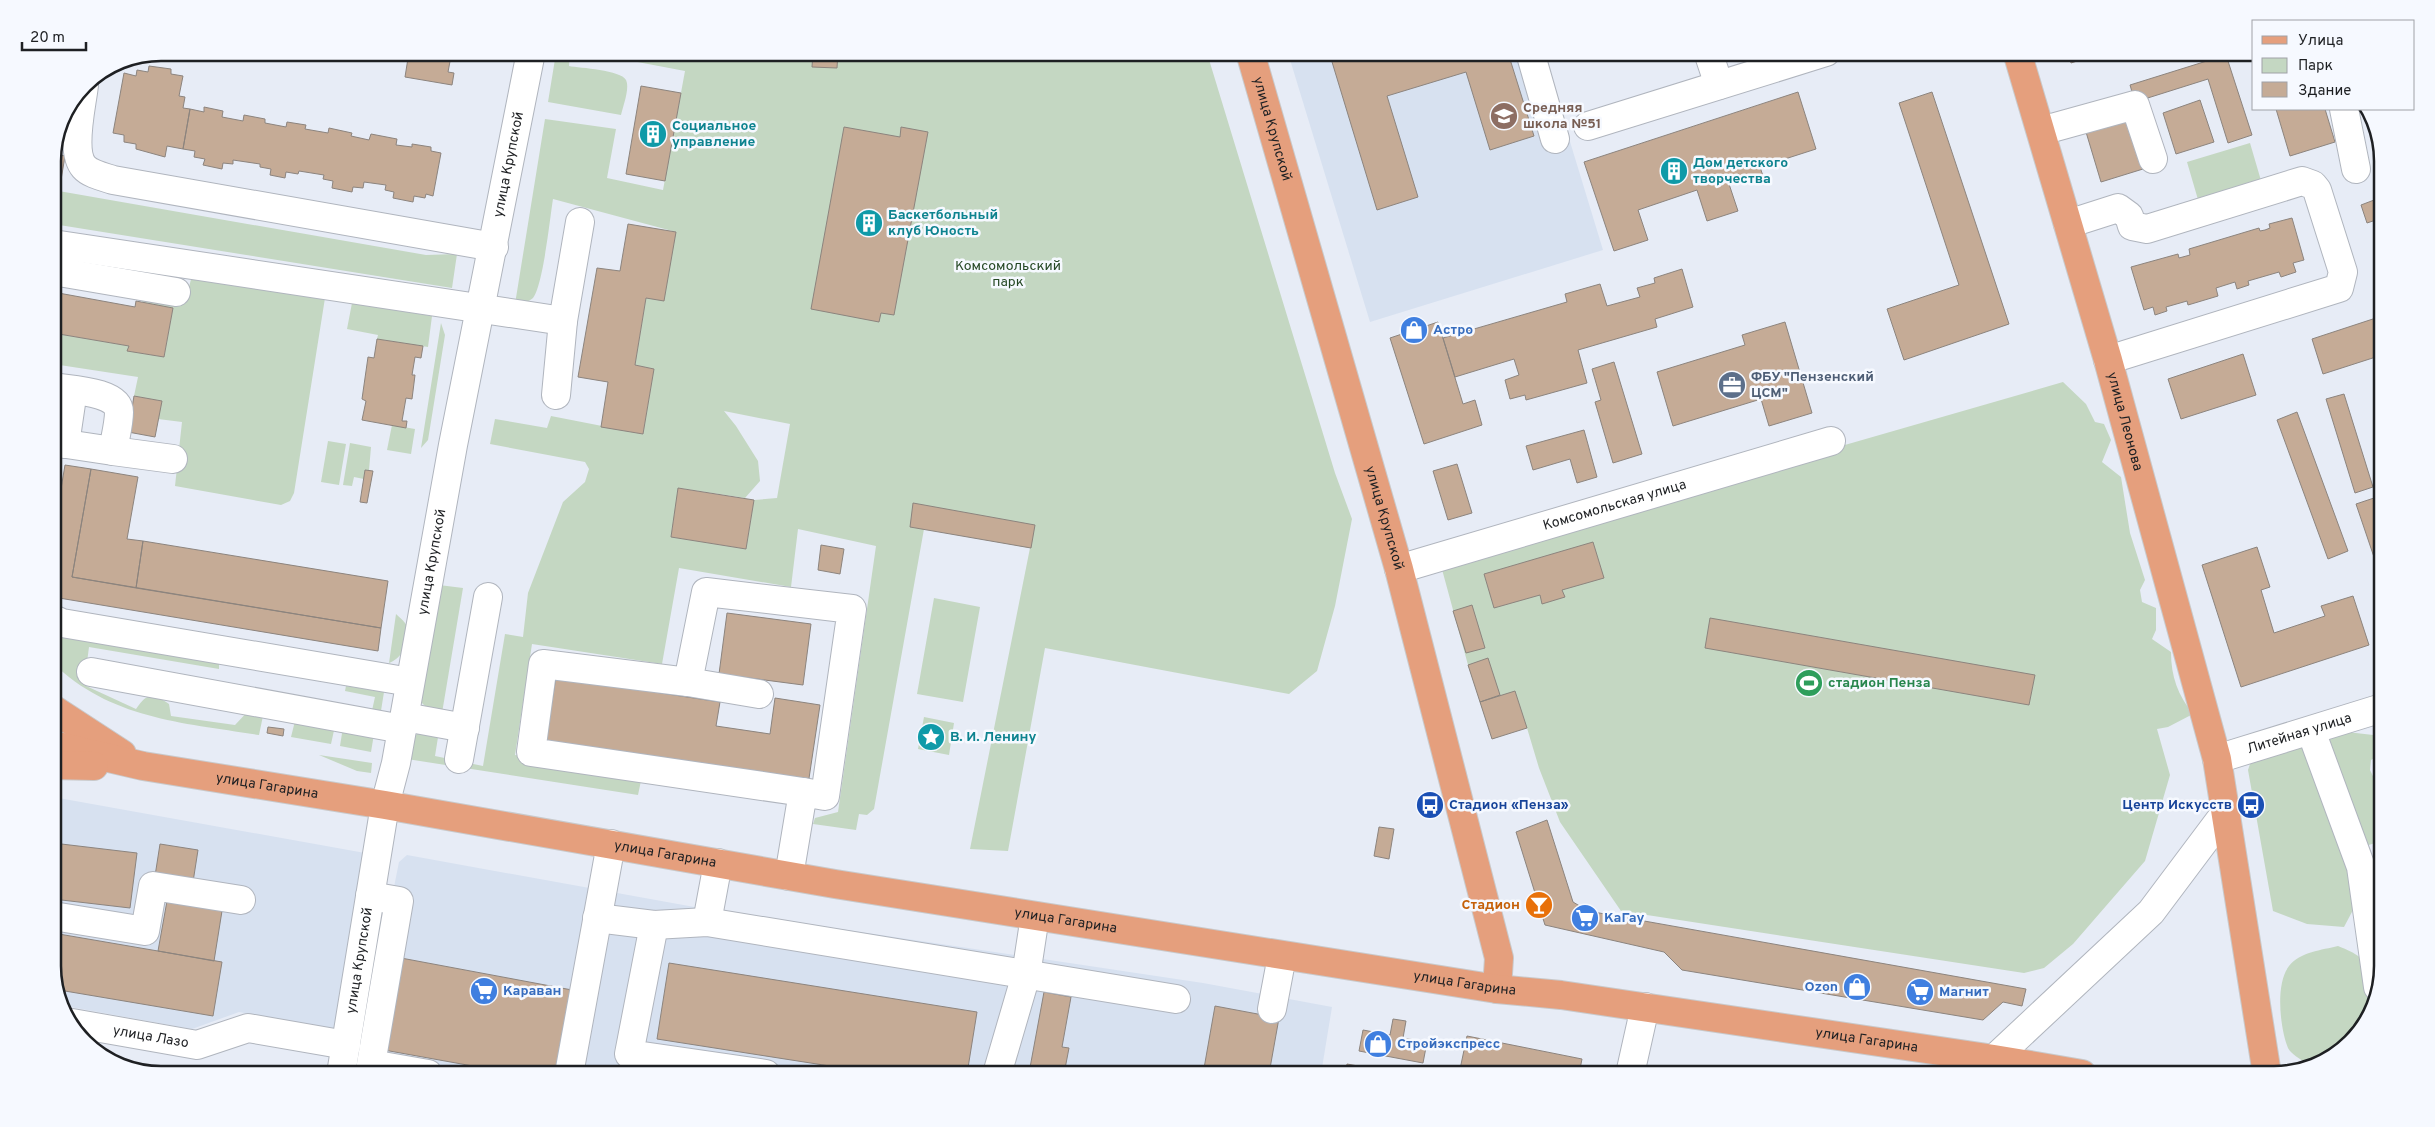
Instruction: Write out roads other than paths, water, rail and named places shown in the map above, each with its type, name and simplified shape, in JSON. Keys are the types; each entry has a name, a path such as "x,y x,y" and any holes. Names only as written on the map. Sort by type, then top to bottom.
{"main road":[{"name":"улица Крупской","path":"1253,61 1399,569 1499,958 1497,989"},
{"name":"улица Леонова","path":"2020,61 2108,360 2216,759 2266,1066"},
{"path":"61,714 143,766"},
{"name":"улица Гагарина","path":"61,746 143,766 385,805 789,876 1282,956 1497,989 1561,995 1645,1007 1963,1065 1994,1059 2035,1066"},
{"path":"61,765 143,766"}],"street":[{"name":"улица Крупской","path":"342,1066 385,805 404,723 453,445 494,248 529,61"},
{"path":"1533,61 1556,139"},
{"path":"1711,61 1719,85"},
{"path":"1588,126 1797,61"},
{"path":"82,101 77,148 79,160 85,169 113,180 494,248"},
{"path":"2041,131 2135,105 2153,159"},
{"path":"2344,110 2356,169"},
{"path":"2068,224 2118,208 2129,216 2132,226 2146,229 2302,180 2318,190 2343,272 2339,288 2108,360"},
{"path":"556,395 564,321 580,222"},
{"path":"61,245 564,321"},
{"path":"61,272 176,292"},
{"path":"61,416 63,389 99,394 112,399 118,404 119,411 113,451"},
{"name":"Комсомольская улица","path":"1399,569 1831,441"},
{"path":"61,443 173,459"},
{"path":"688,682 706,592 852,610 825,796 531,752 543,664 688,682 759,694"},
{"path":"460,759 488,597"},
{"path":"61,623 410,682"},
{"path":"92,672 404,723 465,728"},
{"name":"Литейная улица","path":"2216,759 2374,710"},
{"path":"2311,730 2361,867 2374,958"},
{"path":"789,876 803,792"},
{"path":"1994,1059 2151,912 2224,803"},
{"path":"570,1066 611,844"},
{"path":"707,922 718,863"},
{"path":"61,917 144,931 153,886 242,900"},
{"path":"370,896 399,901 371,1064 382,1066"},
{"path":"999,1066 1026,975 1036,916"},
{"path":"597,918 654,925 707,922 1176,999"},
{"path":"654,925 630,1054 712,1066"},
{"path":"1272,1009 1282,956"},
{"path":"1632,1066 1645,1007"},
{"name":"улица Лазо","path":"81,1025 197,1045 248,1028 346,1045"}],"place":[{"name":"Средняя школа №51","path":"1504,116"},
{"name":"Социальное управление","path":"653,134"},
{"name":"Дом детского творчества","path":"1674,171"},
{"name":"Баскетбольный клуб Юность","path":"869,223"},
{"name":"Астро","path":"1414,330"},
{"name":"ФБУ \"Пензенский ЦСМ\"","path":"1732,385"},
{"name":"стадион Пенза","path":"1809,683"},
{"name":"В. И. Ленину","path":"931,737"},
{"name":"Стадион «Пенза»","path":"1430,805"},
{"name":"Центр Искусств","path":"2251,805"},
{"name":"Стадион","path":"1539,905"},
{"name":"КаГау","path":"1585,918"},
{"name":"Ozon","path":"1857,987"},
{"name":"Караван","path":"484,991"},
{"name":"Магнит","path":"1920,992"},
{"name":"Стройэкспресс","path":"1378,1044"}],"park label":[{"name":"Комсомольский парк","path":"1008,274"}]}
